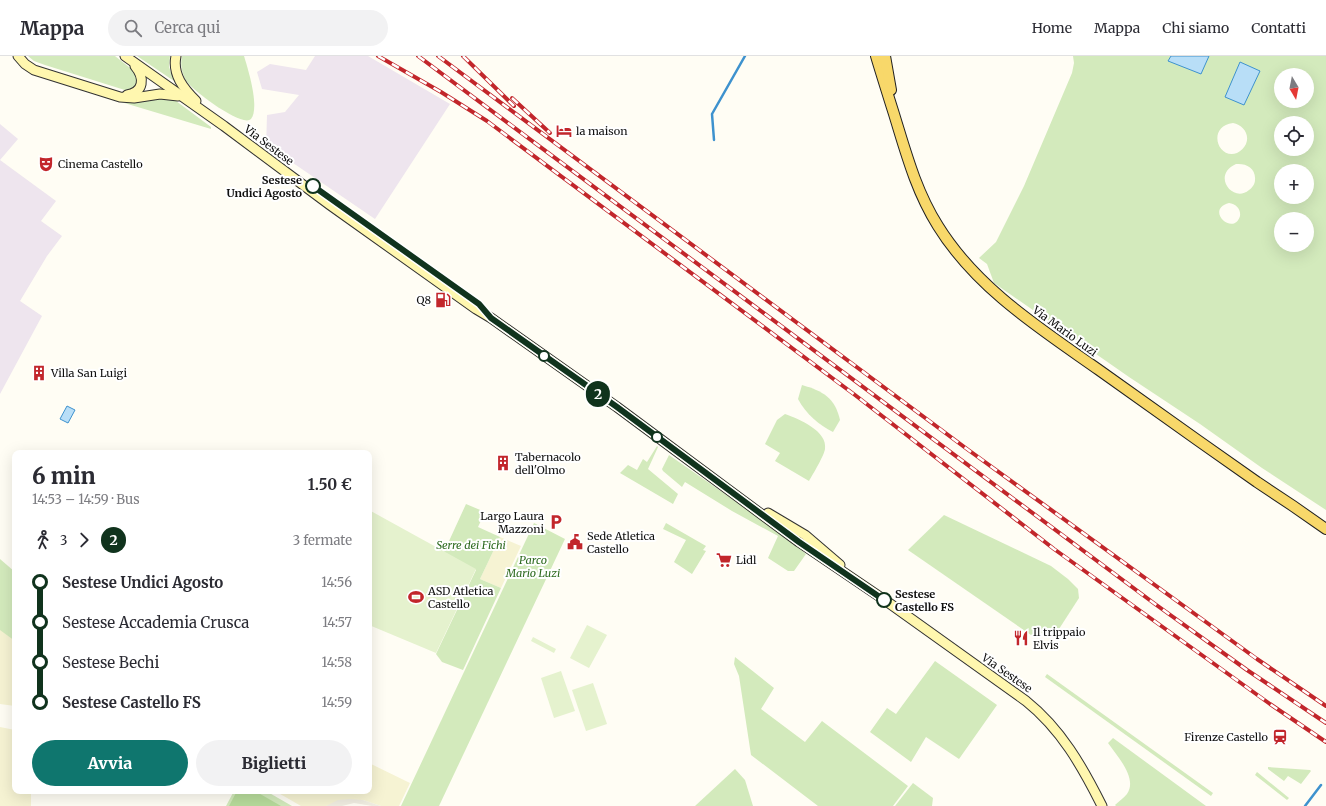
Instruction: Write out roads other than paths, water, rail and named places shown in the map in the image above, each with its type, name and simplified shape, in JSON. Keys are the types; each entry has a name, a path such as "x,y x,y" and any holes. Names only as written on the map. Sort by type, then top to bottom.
{"main road":[{"path":"18,56 25,64 34,70 125,98 160,94 170,94 183,98"},
{"path":"176,56 175,66 181,85 214,119"},
{"name":"Via Mario Luzi","path":"876,56 909,164 922,197 950,244 971,269 1011,306 1058,341 1326,529"},
{"name":"Via Mario Luzi","path":"885,56 894,114"},
{"path":"111,93 126,95 132,94 140,86 142,81 141,74 126,57"},
{"name":"Via Sestese","path":"126,57 214,119 330,206 617,407 799,542 889,603 1022,698 1044,717 1063,738 1074,753 1102,806"},
{"name":"Via Mario Luzi","path":"1293,506 1326,522"}],"water":[{"path":"1171,56 1209,56 1201,74 1168,61"},
{"path":"1240,62 1260,71 1244,105 1225,97"},
{"path":"67,406 75,410 68,423 60,419"}],"waterway":[{"path":"714,140 712,114 745,56"},
{"path":"1305,806 1321,785"}],"railway":[{"path":"378,56 441,92 487,121 855,395 1054,549 1270,704 1326,742"},
{"path":"418,56 1155,604 1247,670 1326,723"},
{"path":"438,56 967,449 1257,659 1326,706"},
{"path":"463,56 514,106"},
{"path":"512,98 550,133"}],"place":[{"name":"la maison","path":"564,131"},
{"name":"Cinema Castello","path":"46,164"},
{"name":"Sestese Undici Agosto","path":"313,186"},
{"name":"Q8","path":"443,300"},
{"name":"Villa San Luigi","path":"39,373"},
{"name":"Tabernacolo dell'Olmo","path":"503,463"},
{"name":"Largo Laura Mazzoni","path":"556,522"},
{"name":"Sede Atletica Castello","path":"575,542"},
{"name":"Lidl","path":"724,560"},
{"name":"ASD Atletica Castello","path":"416,597"},
{"name":"Sestese Castello FS","path":"884,600"},
{"name":"Il trippaio Elvis","path":"1021,638"},
{"name":"Firenze Castello","path":"1280,737"}],"park label":[{"name":"Serre dei Fichi","path":"471,545"},
{"name":"Parco Mario Luzi","path":"533,566"}]}
